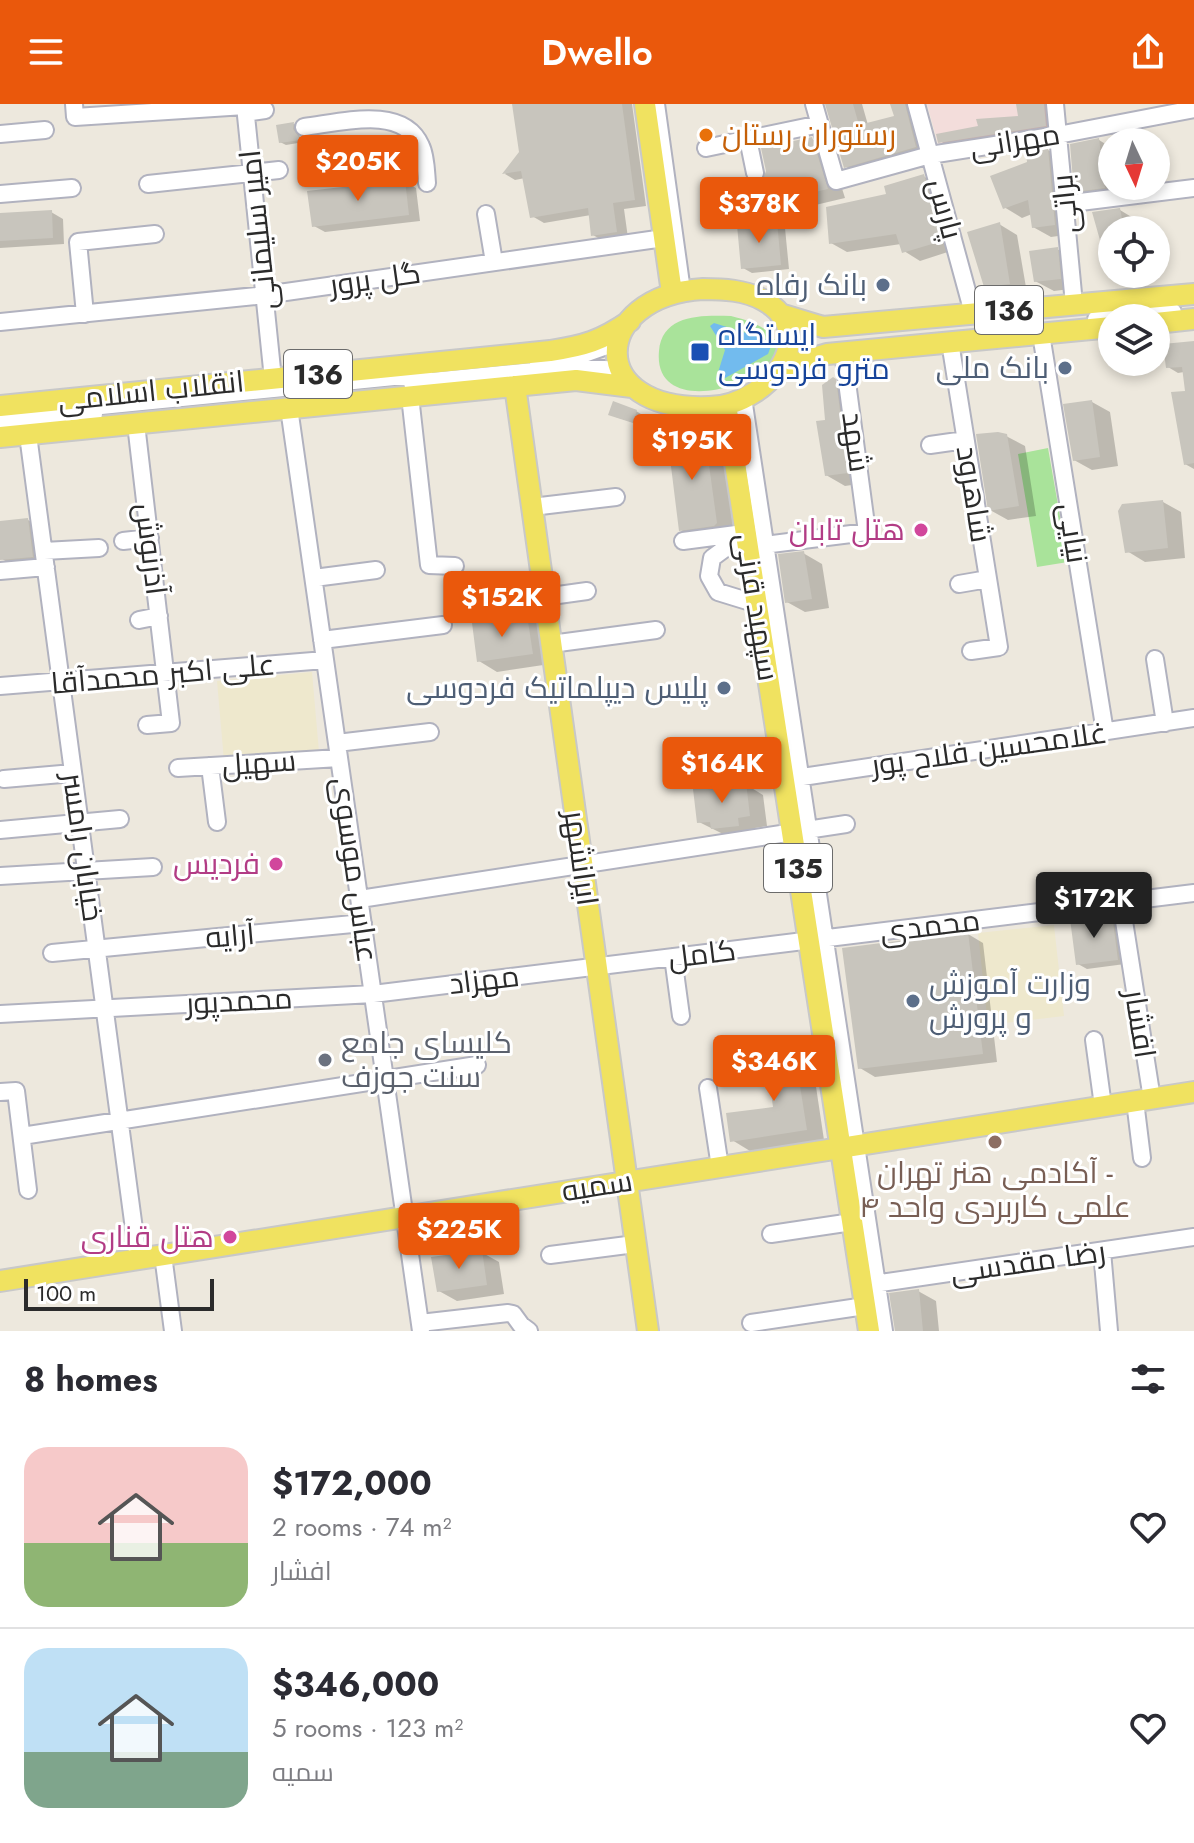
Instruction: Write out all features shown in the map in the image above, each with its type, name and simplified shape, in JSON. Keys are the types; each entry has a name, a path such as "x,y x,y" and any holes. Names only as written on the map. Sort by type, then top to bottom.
{"main road":[{"path":"645,104 664,238 677,292"},
{"path":"709,289 744,293 761,299 780,314 789,341 788,353 781,368 764,385 734,402 702,407 677,405 649,396 626,379 618,342 630,321 650,304 677,292 709,289"},
{"name":"136","path":"780,314 823,327 1194,294"},
{"path":"1170,322 1194,319"},
{"name":"انقلاب اسلامی","path":"0,406 582,347 604,339 630,321"},
{"name":"136","path":"781,368 835,353 1098,328"},
{"name":"انقلاب اسلامی","path":"0,437 576,380 626,379"},
{"name":"ایرانشهر","path":"515,386 648,1331"},
{"name":"سپهبد قرنی","path":"734,402 753,542 757,604 792,778 817,940 848,1147 852,1222 868,1292 869,1331"},
{"name":"سمیه","path":"0,1281 1194,1092"}],"street":[{"name":"امیر سلیمانی","path":"74,104 75,117 245,106 273,379"},
{"path":"656,104 677,292"},
{"path":"706,148 820,124 814,104"},
{"name":"پارس","path":"916,104 973,313"},
{"name":"براتی","path":"1055,104 1074,304"},
{"name":"مهرانی","path":"820,124 836,181 930,155 1194,109"},
{"path":"246,113 265,110"},
{"path":"304,127 376,111 404,125 422,146 427,183"},
{"path":"0,134 45,130"},
{"path":"748,139 755,173"},
{"path":"148,184 279,170"},
{"path":"0,194 72,188"},
{"path":"1064,204 1194,188"},
{"path":"486,214 494,262"},
{"path":"85,314 78,242 155,234"},
{"name":"گل پرور","path":"0,322 265,295 664,238"},
{"path":"823,327 838,334 1194,301"},
{"path":"835,353 839,344 1194,310"},
{"name":"نیایی","path":"1041,334 1105,732"},
{"path":"0,415 573,358 618,342"},
{"name":"شاهرود","path":"950,342 999,647 971,651"},
{"name":"شهد","path":"753,542 867,532 835,353"},
{"path":"0,423 574,367 626,379"},
{"path":"410,396 429,565 455,566"},
{"name":"عباس موسوی","path":"289,408 421,1327"},
{"name":"آذرنوش","path":"136,424 171,723 147,725"},
{"name":"خیابان رامسر","path":"28,435 138,1259"},
{"path":"930,445 965,440"},
{"path":"532,507 616,497"},
{"path":"123,541 150,538"},
{"path":"683,541 753,542"},
{"path":"753,542 712,558 709,576 718,592 757,604"},
{"path":"753,542 792,778"},
{"path":"0,571 99,548"},
{"path":"314,578 376,570"},
{"path":"959,584 988,579"},
{"path":"544,597 587,591"},
{"path":"139,620 159,616"},
{"path":"322,640 443,625"},
{"path":"551,644 656,630"},
{"path":"1155,659 1165,723"},
{"name":"علی اکبر محمدآقا","path":"0,686 325,660"},
{"name":"غلامحسین فلاح‌ پور","path":"792,778 1194,718"},
{"name":"سهیل","path":"178,768 338,751 430,732"},
{"path":"210,766 217,822"},
{"path":"4,779 73,773"},
{"path":"0,830 120,819"},
{"path":"360,899 846,824"},
{"path":"0,876 153,867"},
{"name":"محمدی","path":"817,940 1194,893"},
{"name":"افشار","path":"1121,902 1144,1100 1142,1158"},
{"name":"آرایه","path":"52,953 363,923"},
{"name":"کامل","path":"596,966 817,940"},
{"path":"673,957 681,1016"},
{"name":"مهزاد","path":"373,994 596,966"},
{"name":"محمدپور","path":"0,1014 373,994"},
{"path":"1094,1040 1103,1106"},
{"path":"22,1136 477,1065"},
{"path":"708,1088 720,1167"},
{"path":"8,1091 22,1136 28,1190"},
{"path":"848,1147 868,1292 884,1331"},
{"path":"771,1234 852,1222"},
{"name":"رضا مقدسی","path":"751,1323 868,1292 1194,1237"},
{"path":"550,1255 635,1244"},
{"path":"1102,1251 1109,1331"},
{"path":"163,1255 173,1331"},
{"path":"421,1327 508,1313 513,1314 529,1331"}],"shaded area":[{"path":"927,104 1050,104 1052,133 940,151"},
{"path":"312,672 319,752 224,761 217,681"},
{"path":"1054,925 1064,1016 988,1025 978,933"}],"green space":[{"path":"731,316 767,331 776,349 766,366 743,381 714,390 686,390 665,378 659,351 667,330 685,319"},
{"path":"1048,448 1068,562 1037,567 1018,454"}],"water":[{"path":"714,323 766,339 771,346 768,354 718,382 716,379 725,350 710,326"}],"building":[{"path":"512,104 622,104 635,200 613,203 617,232 591,236 588,208 530,218 521,171 502,174 519,152"},
{"path":"825,104 853,104 859,125 894,116 890,104 905,104 916,147 844,168"},
{"path":"1016,104 1044,104 1046,126 938,143 936,134 978,126 976,119 1018,116"},
{"path":"294,122 293,129 301,140 279,143 276,125"},
{"path":"812,137 828,189 766,203 762,182 766,171 761,148"},
{"path":"1098,138 1098,189 1074,192 1070,144"},
{"path":"1048,148 1055,225 1032,228 1028,200 1003,209 990,176 1027,162 1026,151"},
{"path":"924,174 942,241 902,253 896,234 829,244 826,207 886,194 884,186"},
{"path":"405,180 409,215 312,227 307,191"},
{"path":"1120,208 1121,216 1098,216 1098,233 1092,212"},
{"path":"52,210 53,238 0,241 0,213"},
{"path":"777,221 781,265 741,269 737,225"},
{"path":"1000,222 1010,284 984,287 967,232"},
{"path":"1058,247 1061,279 1034,282 1029,251"},
{"path":"1194,341 1194,463 1184,465 1171,392 1185,391 1182,367 1170,368 1170,343"},
{"path":"833,377 836,379 848,473 825,476 816,421 825,420 822,385"},
{"path":"1092,400 1100,457 1073,461 1063,404"},
{"path":"613,401 637,410 633,423 608,415"},
{"path":"667,434 690,434 706,443 717,523 714,526 679,531"},
{"path":"976,434 1007,434 1019,506 988,511"},
{"path":"1163,500 1168,548 1125,553 1118,511 1122,504"},
{"path":"28,518 33,557 0,560 0,521"},
{"path":"804,551 812,599 785,603 778,554"},
{"path":"527,615 533,654 477,662 472,623"},
{"path":"746,782 750,816 738,818 739,826 711,829 710,822 697,823 693,789"},
{"path":"1112,914 1118,960 1076,965 1070,919"},
{"name":"وزارت آموزش و پرورش","path":"968,932 983,1054 858,1069 842,948"},
{"path":"794,1048 807,1130 730,1142 726,1113 773,1107 765,1052"},
{"path":"482,1250 487,1285 437,1292 431,1257"},
{"path":"919,1289 923,1331 895,1331 889,1293"}],"place":[{"name":"رستوران رستان","path":"706,135"},
{"name":"بانک رفاه","path":"883,285"},
{"name":"ایستگاه مترو فردوسی","path":"700,352"},
{"name":"بانک ملی","path":"1065,368"},
{"name":"هتل تابان","path":"921,530"},
{"name":"پلیس دیپلماتیک فردوسی","path":"724,688"},
{"name":"فردیس","path":"276,864"},
{"name":"وزارت آموزش و پرورش","path":"913,1001"},
{"name":"کلیسای جامع سنت جوزف","path":"325,1060"},
{"name":"آکادمی هنر تهران - علمی کاربردی واحد ۴","path":"995,1142"},
{"name":"هتل قناری","path":"230,1237"}]}
